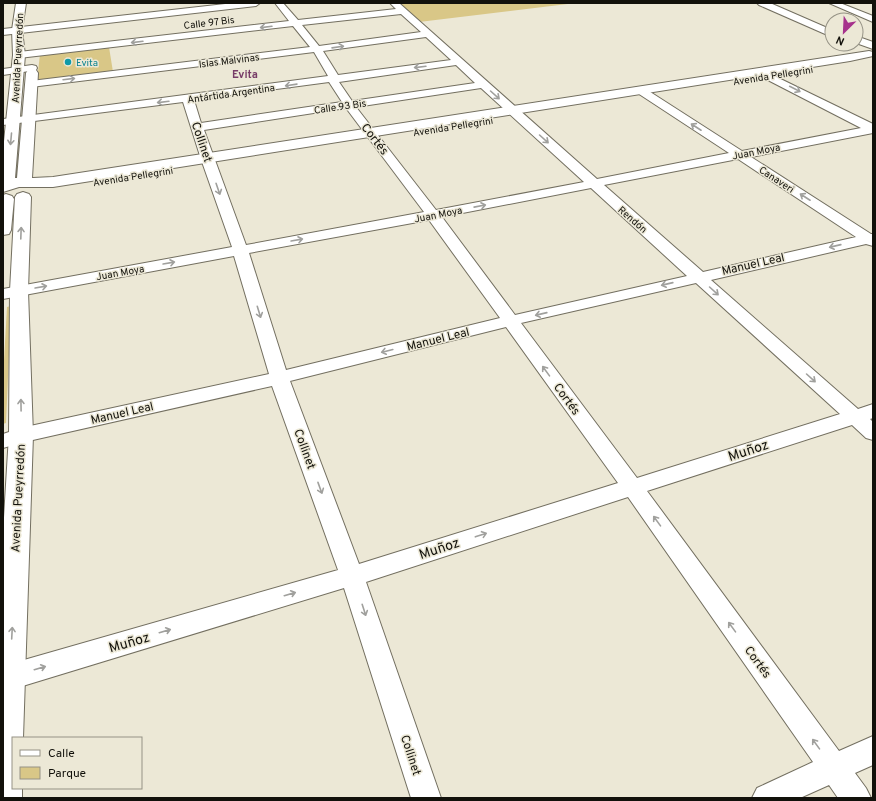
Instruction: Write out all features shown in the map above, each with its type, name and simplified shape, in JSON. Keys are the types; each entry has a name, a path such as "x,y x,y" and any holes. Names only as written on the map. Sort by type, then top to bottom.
{"main road":[{"name":"Avenida Pueyrredón","path":"3,230 26,155 30,119 32,68 25,54 17,30 21,3"},
{"path":"762,3 824,30"},
{"path":"774,3 824,25"},
{"name":"Avenida Pueyrredón","path":"6,798 6,678 12,438 11,292 16,190 10,158 8,122 18,70 25,54 31,22"},
{"path":"864,46 872,53"},
{"name":"Avenida Pellegrini","path":"16,190 56,188 208,162 764,74 872,53"},
{"path":"10,158 26,155"}],"street":[{"path":"3,32 17,30 31,22 256,3"},
{"name":"Cortés","path":"279,3 295,24 318,49 335,79 334,82 349,105 433,215 509,321 632,487 856,798"},
{"name":"Rendón","path":"394,3 483,85 699,277 864,414 873,433"},
{"path":"833,3 873,19"},
{"name":"Calle 97 Bis","path":"25,54 113,48 402,11"},
{"name":"Islas Malvinas","path":"31,84 116,70 318,49 428,34"},
{"name":"Antártida Argentina","path":"8,122 459,62"},
{"path":"3,72 32,68"},
{"path":"764,74 873,129"},
{"name":"Calle 93 Bis","path":"197,127 483,85"},
{"name":"Canaveri","path":"643,92 871,239"},
{"name":"Collinet","path":"188,99 208,162 240,250 279,378 352,576 426,798"},
{"name":"Juan Moya","path":"11,292 433,215 873,129"},
{"name":"Manuel Leal","path":"12,438 279,378 509,321 871,239"},
{"name":"Muñoz","path":"6,678 352,576 864,414"},
{"path":"767,798 873,750"}],"green space":[{"path":"399,3 576,3 419,22"},
{"path":"109,47 113,72 37,81 40,54"},
{"path":"11,306 6,423 3,424 3,378 7,307"}],"place":[{"name":"Evita","path":"68,62"}],"district":[{"name":"Evita","path":"245,74"}]}
